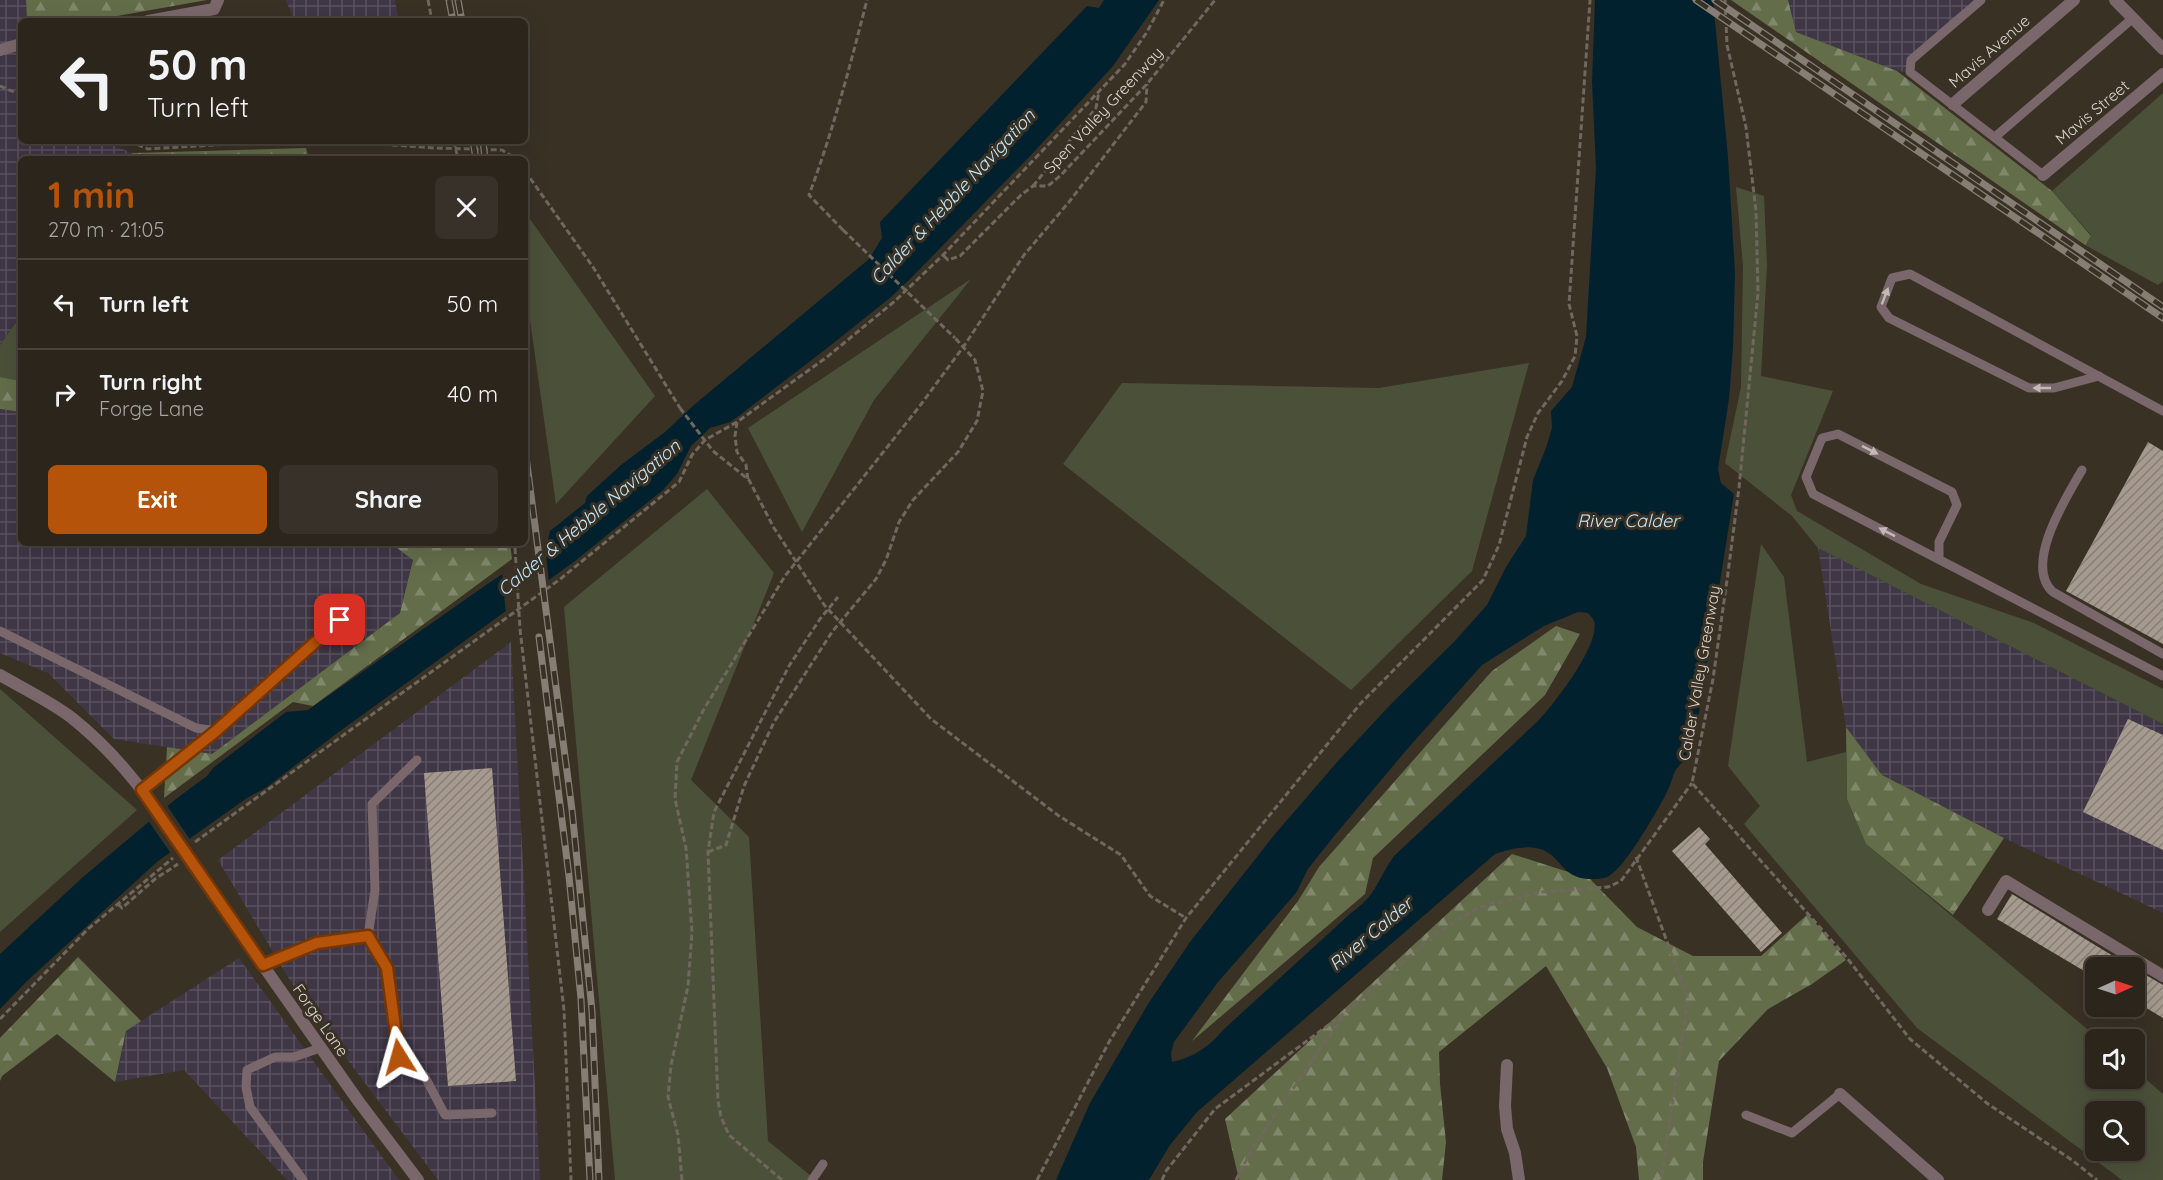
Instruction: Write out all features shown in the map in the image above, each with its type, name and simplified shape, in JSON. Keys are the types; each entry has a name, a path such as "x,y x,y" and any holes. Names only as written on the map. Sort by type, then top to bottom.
{"street":[{"path":"164,18 214,9 218,0"},
{"name":"Mavis Avenue","path":"1953,104 2074,0"},
{"path":"2115,0 2163,49"},
{"path":"0,50 18,45"},
{"name":"Mavis Street","path":"2043,175 2163,74"},
{"name":"Forge Lane","path":"0,675 72,718 109,753 142,790 184,864 263,965 320,1048 418,1180"},
{"path":"1988,910 2006,881 2163,976"},
{"path":"1507,1065 1504,1106 1519,1180"},
{"path":"1840,1095 1938,1180"}],"lane":[{"path":"1982,0 1911,60 1910,72 2043,175"},
{"path":"1995,137 2133,18"},
{"path":"2099,376 2054,388 2029,388 1889,318 1881,307 1892,278 1910,274 2099,376 2163,411"},
{"path":"1939,559 1939,543 1957,505 1952,492 1838,434 1822,438 1806,477 1813,494 2163,676"},
{"path":"2082,470 2050,529 2042,572 2045,585 2053,592 2163,654"},
{"path":"142,790 216,731 358,604"},
{"path":"0,631 196,728 216,731"},
{"path":"417,760 372,804 375,890 368,936 387,968 399,1057 424,1075 445,1115 492,1113"},
{"path":"263,965 317,943 368,936"},
{"path":"303,1180 249,1107 246,1087 247,1070 275,1057 294,1057 320,1048"},
{"path":"1746,1114 1792,1133 1840,1095"},
{"path":"812,1180 823,1164"}],"path":[{"path":"428,0 431,18"},
{"path":"708,852 726,846 744,786 774,722 832,632 876,579 886,560 899,522 913,500 958,452 977,421 983,391 975,360 964,346 809,195 828,143 867,0"},
{"path":"191,846 559,580 678,482 692,455 705,440 737,422 827,357 895,301 943,255 1125,64 1147,32 1164,0"},
{"name":"Spen Valley Greenway","path":"943,255 948,260 960,256 1003,211 1033,186 1048,186 1061,175 1147,84 1215,0"},
{"path":"1037,1180 1109,1042 1186,918 1360,704 1483,580 1499,545 1527,437 1538,413 1562,381 1575,356 1577,336 1569,304 1590,0"},
{"name":"Calder Valley Greenway","path":"1725,0 1727,45 1746,127 1756,211 1758,293 1739,488 1713,679 1692,783 1832,940 1910,1040 1988,1104 2072,1160 2097,1180"},
{"path":"682,1180 678,1135 668,1096 671,1065 688,986 692,932 686,848 675,800 677,762 704,709 785,576 905,425 964,346 1024,255 1069,202 1146,102 1147,84"},
{"path":"0,86 18,94"},
{"path":"1033,186 1096,108 1099,91"},
{"path":"136,144 148,149 230,144"},
{"path":"380,144 502,150 511,156"},
{"path":"528,175 593,267 680,408 713,450 748,480"},
{"path":"737,422 735,436 737,452 746,465 748,480 774,528 828,609 932,719 1059,816 1121,855 1150,896 1186,918"},
{"path":"515,546 520,629 564,1010 571,1180"},
{"path":"782,1180 729,1135 717,1101 708,852 714,812 789,666 838,597"},
{"path":"1162,1180 1166,1171 1215,1109 1346,1012 1436,933 1478,908 1542,892 1608,887 1621,881 1636,857 1692,783"},
{"path":"0,1018 88,929 161,866 181,853"},
{"path":"1636,857 1688,999 1661,1180"},
{"path":"118,904 122,908 155,879 184,864"},
{"path":"1236,1180 1253,1147 1346,1012"}],"shaded area":[{"path":"0,0 26,0 27,18 18,18 18,144 111,144 132,153 130,156 18,156 18,318 0,345"},
{"path":"286,0 395,0 398,18 293,18"},
{"path":"1788,0 1981,0 1911,60 1910,72 1897,71 1796,32"},
{"path":"0,409 18,412 18,546 394,546 413,560 400,613 212,754 114,739 48,673 0,653"},
{"path":"1818,548 2163,724 2163,913 2004,838 1882,775 1846,727"},
{"path":"511,642 540,1180 438,1180 298,994 218,860"},
{"path":"239,958 399,1180 287,1180 184,1070 115,1082 127,1030"}],"green space":[{"path":"26,0 207,0 106,18 27,18"},
{"path":"1731,0 1788,0 1796,32 1897,71 2052,191 2091,236 2085,245"},
{"path":"2163,93 2163,281 2158,285 2085,245 2091,235 2052,191"},
{"path":"306,148 308,156 130,156 132,153"},
{"path":"1736,187 1764,196 1767,265 1761,376 1833,391 1791,495 1797,511 1921,584 2034,623 2163,689 2163,724 1818,548 1792,516 1725,463 1741,387 1743,266"},
{"path":"528,216 655,396 556,504 528,306"},
{"path":"971,279 874,400 802,532 748,428"},
{"path":"18,319 18,380 0,377 0,345"},
{"path":"1529,363 1472,571 1351,690 1063,464 1122,383 1379,388"},
{"path":"0,377 18,380 18,412 0,409"},
{"path":"707,489 774,573 691,780 749,837 768,1141 816,1180 615,1180 564,607"},
{"path":"1761,544 1784,577 1807,762 1846,752 1847,799 1866,844 2087,1029 2085,1029 2085,1089 2145,1089 2145,1079 2163,1094 2163,1180 2122,1180 2096,1161 2145,1161 2145,1101 2085,1101 2085,1153 1917,1028 1744,824 1760,806 1728,766"},
{"path":"394,546 510,546 512,559 313,706 293,702 164,798 167,747 212,754 400,613 413,560"},
{"path":"1556,626 1580,634 1545,695 1373,858 1365,894 1192,1041 1298,901 1319,867 1492,671"},
{"path":"0,689 137,810 0,932"},
{"path":"1846,727 1882,775 2004,838 1953,915 1866,844 1847,799"},
{"path":"1512,854 1590,879 1637,927 1693,956 1761,956 1808,914 1846,960 1812,984 1768,1009 1719,1061 1703,1162 1703,1180 1639,1180 1636,1147 1607,1068 1546,966 1439,1052 1446,1142 1442,1180 1239,1180 1225,1119"},
{"path":"78,957 141,1021 126,1031 115,1082 57,1034 2,1076 0,1081 0,1038"}],"water":[{"name":"Calder & Hebble Navigation","path":"1104,0 1159,0 1113,66 1031,155 891,297 740,415 730,422 710,428 691,446 677,474 663,490 575,561 336,734 267,787 247,798 158,861 27,981 0,1009 0,954 83,877 207,776 213,768 286,712 308,710 547,545 550,531 585,503 587,496 621,465 665,432 694,405 869,259 882,238 880,222 1087,6 1099,8"},
{"name":"River Calder","path":"1595,0 1713,0 1728,157 1735,273 1729,399 1718,469 1721,483 1734,494 1692,756 1676,769 1665,796 1639,841 1622,864 1607,877 1589,879 1572,875 1553,856 1540,849 1517,848 1495,854 1197,1112 1170,1145 1149,1180 1056,1180 1090,1103 1148,1004 1190,942 1275,834 1338,761 1487,605 1506,567 1526,536 1533,480 1552,428 1551,411 1572,387 1586,337 1596,168 1592,82","holes":["1578,612 1588,613 1594,621 1594,631 1584,658 1539,720 1394,856 1372,893 1360,906 1207,1046 1194,1054 1172,1062 1171,1053 1174,1042 1218,982 1296,893 1308,869 1335,835 1482,665 1544,626"]}],"pier":[{"path":"545,544 549,584 506,615 502,571"},
{"path":"166,804 191,841 172,855 147,819"}],"building":[{"path":"2148,442 2163,451 2163,644 2066,591"},
{"path":"2128,719 2163,735 2163,850 2083,812"},
{"path":"492,768 516,1081 448,1086 424,773"},
{"path":"1699,827 1710,839 1705,844 1782,933 1761,952 1672,851"},
{"path":"2012,894 2115,957 2085,957 2085,971 1997,919"},
{"path":"2145,974 2163,985 2163,1018 2145,1007"}],"railway":[{"path":"449,0 452,18"},
{"path":"458,0 461,18"},
{"path":"1696,0 2163,318"},
{"path":"1715,0 2163,307"},
{"path":"474,144 476,156"},
{"path":"483,144 485,156"},
{"path":"528,472 572,810 592,1011 599,1180"},
{"path":"539,637 569,876 581,999 590,1180"}],"route":[{"path":"340,620 216,731 142,790 263,965 317,943 368,936 387,968 399,1057"}]}
